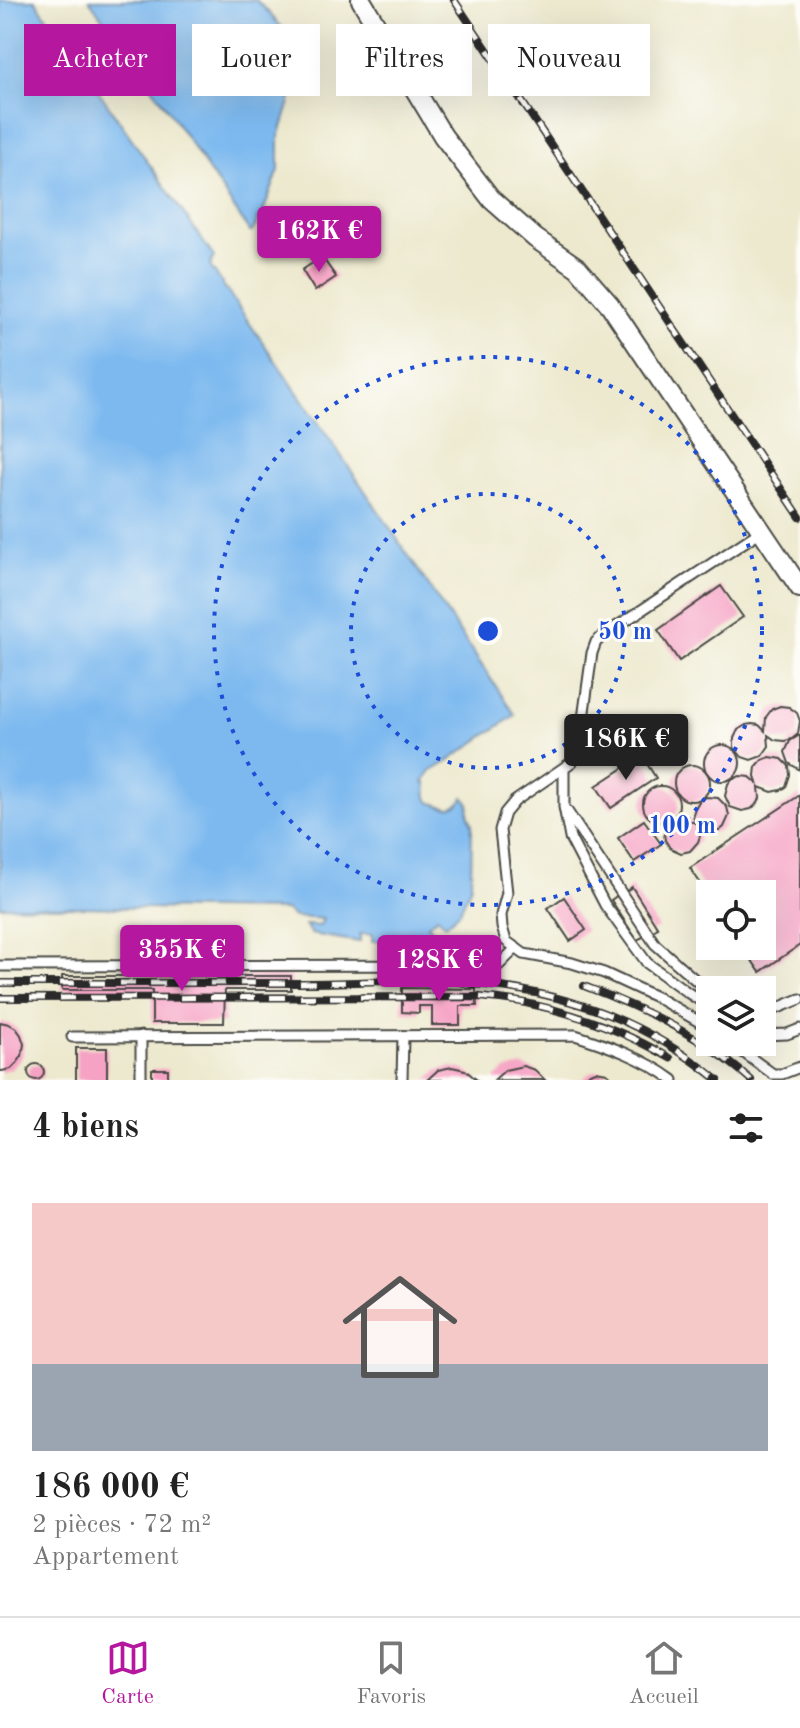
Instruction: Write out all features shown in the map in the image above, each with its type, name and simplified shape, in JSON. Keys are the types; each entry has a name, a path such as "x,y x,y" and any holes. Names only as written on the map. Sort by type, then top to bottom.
{"street":[{"path":"361,0 452,148 492,200 535,238 578,268 610,305 800,588"}],"lane":[{"path":"696,1020 604,973 524,954 506,941 501,915 507,893 500,830 505,813 515,801 572,762 579,748 596,642 761,531"},
{"path":"564,768 564,807 570,838 605,905 647,963 696,997"},
{"path":"564,807 655,944 696,980"},
{"path":"0,966 499,965 516,948"},
{"path":"776,1009 800,999"},
{"path":"776,1034 800,1029"},
{"path":"72,1037 575,1035 618,1050 673,1080"},
{"path":"141,1036 141,1080"},
{"path":"402,1080 403,1036"},
{"path":"748,1056 773,1074 800,1067"}],"water":[{"path":"0,0 35,0 52,24 24,24 24,96 102,96 214,257 210,266 515,715 430,772 424,783 429,801 444,807 458,804 464,797 469,804 472,824 471,885 460,911 446,925 437,917 428,925 435,932 428,936 404,941 372,941 372,934 360,934 360,942 311,934 305,925 320,926 323,919 294,917 285,910 0,906"},
{"path":"89,0 256,0 279,24 192,24 192,96 292,96 279,137 279,170 252,232 159,96 176,96 176,24 106,24"}],"building":[{"path":"322,257 336,277 315,291 302,270"},
{"path":"721,586 743,617 679,661 658,630"},
{"path":"789,707 797,713 800,721 798,734 785,741 768,735 769,746 762,756 751,760 742,757 734,747 738,730 752,724 759,725 765,731 766,717 772,709"},
{"path":"800,735 800,770 789,763 785,752 790,741"},
{"path":"722,745 735,750 740,763 735,776 722,781 709,776 704,763 709,750"},
{"path":"642,756 656,778 611,808 596,786"},
{"path":"770,757 782,759 789,766 786,787 772,792 759,787 760,798 751,809 742,811 730,807 725,796 732,779 750,777 757,783 756,767"},
{"path":"692,765 705,770 710,783 705,796 692,801 679,796 674,783 679,770"},
{"path":"661,786 674,791 679,804 674,817 661,822 648,817 643,804 648,791"},
{"path":"800,795 800,945 760,972 752,960 776,960 776,880 698,880 690,868"},
{"path":"706,797 718,798 727,807 729,816 724,827 710,833 698,827 698,842 690,851 681,853 670,848 664,834 669,823 683,817 695,823 695,808"},
{"path":"644,820 661,844 634,862 618,838"},
{"path":"632,887 658,928 651,932 625,892"},
{"path":"618,895 645,936 637,940 611,900"},
{"path":"564,897 586,930 570,941 548,908"},
{"path":"62,976 291,976 291,990 225,990 224,1023 152,1023 152,990 62,990"},
{"path":"402,988 476,989 477,1006 460,1006 460,1025 432,1025 432,1006 419,1006 419,1013 402,1012"},
{"path":"0,1022 16,1028 24,1044 17,1063 11,1069 2,1071 0,1071"},
{"path":"76,1048 107,1048 107,1080 76,1080"},
{"path":"33,1064 39,1064 44,1072 42,1078 33,1080 28,1075 28,1069"},
{"path":"523,1066 535,1070 545,1080 494,1080 505,1070"},
{"path":"452,1067 465,1070 477,1080 427,1080 438,1070"},
{"path":"152,1069 168,1069 168,1080 152,1080"},
{"path":"596,1071 607,1073 615,1080 582,1080"}],"railway":[{"path":"454,0 800,517"},
{"path":"0,983 454,981 486,985 550,996 610,1015 665,1043 718,1080"},
{"path":"584,986 672,1025 713,1050 751,1080"},
{"path":"0,998 480,997 548,1008 584,1019 637,1040 670,1058"}]}
